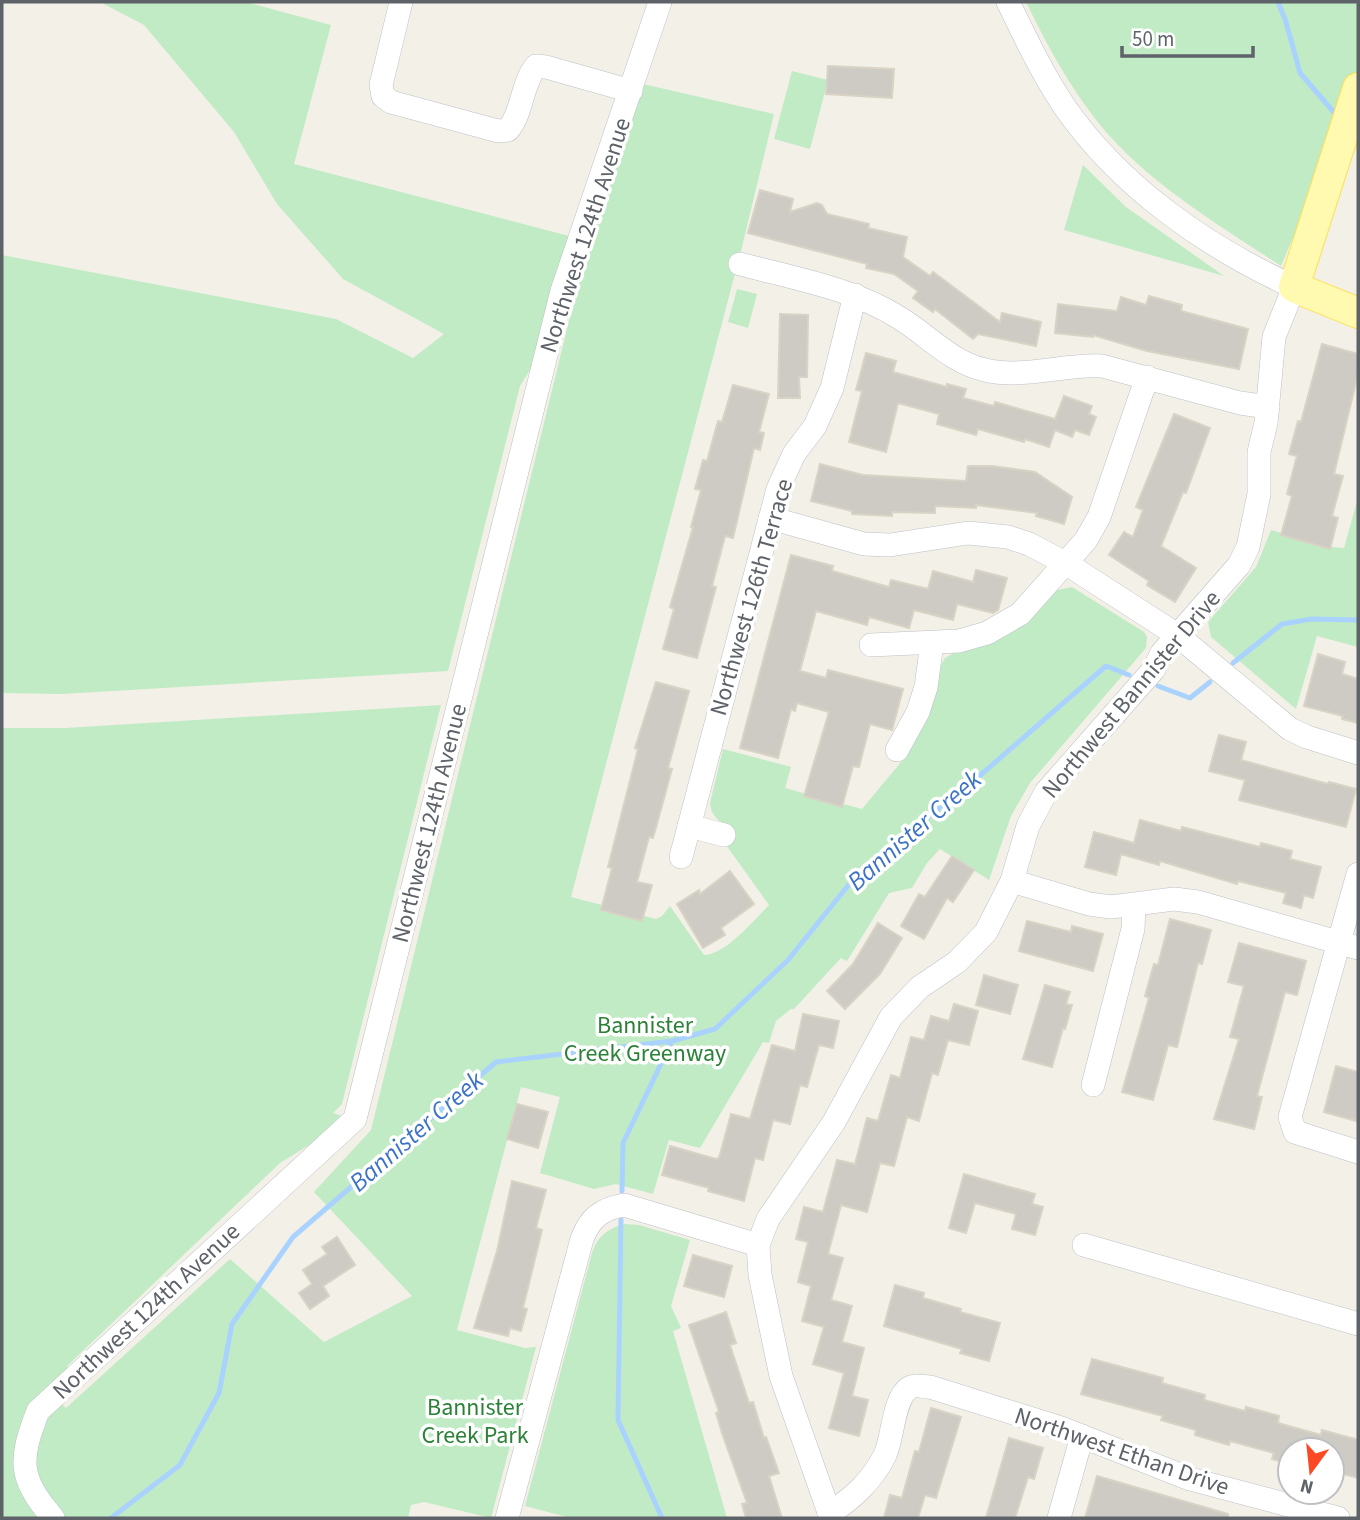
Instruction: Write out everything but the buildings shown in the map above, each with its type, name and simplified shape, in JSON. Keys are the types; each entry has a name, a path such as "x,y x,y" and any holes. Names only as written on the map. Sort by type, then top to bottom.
{"main road":[{"path":"1358,88 1294,287 1358,313"}],"street":[{"path":"401,2 381,85 383,96 391,102 498,131 508,130 514,123 529,75 536,66 631,91"},
{"name":"Northwest 124th Avenue","path":"53,1518 37,1499 24,1473 26,1442 38,1411 355,1119 562,291 660,2"},
{"path":"1007,2 1046,78 1066,108 1092,141 1131,181 1184,223 1228,252 1294,287"},
{"path":"740,264 855,295 898,317 957,360 984,370 1013,374 1079,365 1102,366 1240,404 1268,408"},
{"name":"Northwest Bannister Drive","path":"830,1516 781,1376 760,1275 758,1245 768,1219 834,1122 891,1017 920,988 973,947 996,916 1012,881 1028,826 1046,792 1154,669 1162,653 1239,565 1248,547 1259,495 1259,452 1268,408 1274,337 1294,287"},
{"name":"Northwest 126th Terrace","path":"681,857 770,518 784,473 794,454 815,426 832,388 855,295"},
{"path":"871,645 959,641 987,633 1020,614 1067,564 1086,540 1099,517 1147,377"},
{"path":"770,518 864,544 890,545 968,533 1008,537 1029,544 1067,564 1177,635 1290,729 1314,740 1358,753"},
{"path":"897,750 918,712 926,687 932,643"},
{"path":"689,826 724,835"},
{"path":"1358,874 1349,945 1290,1117 1295,1132 1358,1152"},
{"path":"1012,881 1089,904 1111,907 1174,899 1198,902 1349,945"},
{"path":"1093,1084 1133,929 1134,905"},
{"path":"507,1518 582,1239 593,1218 602,1211 624,1205 758,1245"},
{"path":"1084,1245 1358,1324"},
{"name":"Northwest Ethan Drive","path":"830,1516 868,1482 886,1453 900,1402 907,1389 916,1386 930,1387 1082,1436 1190,1479 1338,1518"},
{"path":"1059,1518 1082,1436"}],"green space":[{"path":"100,2 246,2 331,25 294,164 569,236 533,365 520,386 448,671 62,694 2,693 2,255 336,319 413,358 444,334 343,279 277,204 234,132 144,25"},
{"path":"1026,2 1358,2 1358,85 1281,266 1176,195 1118,145 1090,112 1066,77"},
{"path":"792,71 828,80 810,149 774,139"},
{"path":"643,84 774,114 742,247 571,897 656,919 670,906 704,955 712,953 739,936 769,905 726,845 729,828 716,818 711,808 723,749 791,767 785,788 862,809 901,762 921,728 934,697 945,658 957,651 984,645 1005,636 1031,618 1057,590 1072,587 1144,632 1147,637 1146,648 1030,783 1011,816 989,880 940,849 927,863 912,888 889,893 847,961 841,958 794,1009 776,1021 769,1043 763,1042 700,1148 669,1140 653,1194 616,1184 594,1189 540,1173 560,1097 521,1087 457,1330 525,1348 536,1347 491,1518 424,1502 411,1505 408,1518 2,1518 2,728 65,728 441,705 342,1104 333,1113 342,1116 309,1145 280,1163 67,1366 78,1378 55,1398 66,1408 230,1259 324,1342 412,1296 314,1192 371,1130 576,292"},
{"path":"1083,165 1126,207 1224,276 1064,230"},
{"path":"737,289 757,294 748,328 728,322"},
{"path":"1358,498 1358,647 1317,636 1296,709 1211,637 1208,622 1256,567 1271,530 1331,547 1344,548"},
{"path":"624,1224 639,1225 690,1240 671,1306 681,1328 673,1331 727,1518 571,1518 525,1506 592,1253 604,1234"}],"waterway":[{"path":"1278,2 1300,73 1338,117"},
{"name":"Bannister Creek","path":"1233,663 1282,624 1312,619 1358,620"},
{"name":"Bannister Creek","path":"111,1518 180,1465 219,1393 232,1324 293,1237 496,1062 672,1041 715,1029 788,960 855,877 977,778 1106,666 1129,675"},
{"name":"Bannister Creek","path":"1158,686 1190,698 1210,682"},
{"path":"622,1191 623,1143 672,1041"},
{"path":"621,1220 618,1420 662,1518"}],"park label":[{"name":"Bannister Creek Greenway","path":"645,1039"},
{"name":"Bannister Creek Park","path":"475,1421"}]}
